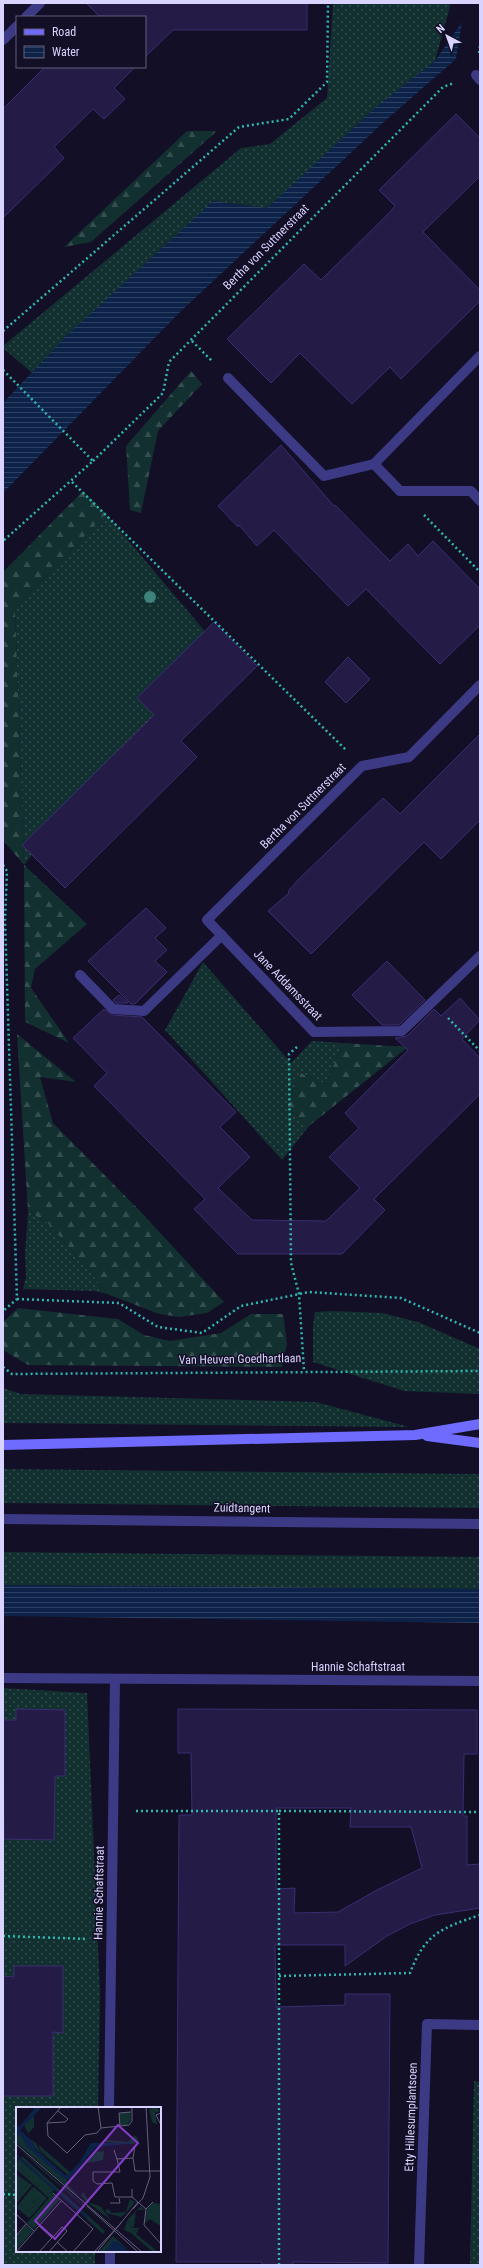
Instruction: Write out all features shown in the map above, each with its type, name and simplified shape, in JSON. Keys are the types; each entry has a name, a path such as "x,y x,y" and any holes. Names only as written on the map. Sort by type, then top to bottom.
{"main road":[{"path":"3,1445 415,1435 480,1424"},
{"path":"415,1435 480,1443"}],"street":[{"path":"27,16 40,3"},
{"path":"3,40 16,27"},
{"path":"228,378 324,476 374,464 480,356"},
{"path":"374,464 400,491 471,491 480,501"},
{"name":"Bertha von Suttnerstraat","path":"207,920 362,766 410,757 480,685"},
{"name":"Jane Addamsstraat","path":"207,920 314,1032 402,1031 480,956"},
{"path":"80,975 113,1009 144,1011 222,935"},
{"name":"Zuidtangent","path":"3,1519 480,1524"},
{"name":"Hannie Schaftstraat","path":"3,1678 480,1681"},
{"name":"Hannie Schaftstraat","path":"109,2107 116,1679"},
{"name":"Etty Hillesumplantsoen","path":"419,2265 427,2024 480,2025"},
{"path":"110,2252 110,2265"}],"path":[{"path":"3,330 239,128 289,119 327,82 328,3"},
{"name":"Bertha von Suttnerstraat","path":"3,541 72,482 164,393 169,362 192,341 443,87 478,78"},
{"path":"192,341 228,378"},
{"path":"3,370 93,461"},
{"path":"72,482 362,766"},
{"path":"400,491 480,572"},
{"path":"3,865 7,871 5,921 16,1299"},
{"path":"432,1002 480,1051"},
{"path":"304,1371 299,1294 291,1263 289,1054 314,1032"},
{"path":"3,1311 16,1299 118,1303 158,1327 202,1333 241,1306 309,1292 401,1298 480,1333"},
{"name":"Van Heuven Goedhartlaan","path":"3,1367 12,1374 480,1371"},
{"path":"114,1811 480,1812"},
{"path":"279,1811 279,2265"},
{"path":"279,1976 410,1973 418,1954 439,1930 480,1915"},
{"path":"3,1936 112,1939"},
{"path":"3,2194 16,2195"}],"green space":[{"path":"333,3 451,3 435,61 267,208 213,201 32,373 3,348 3,346 241,148 270,144 327,98"},
{"path":"187,131 217,131 91,242 64,247"},
{"path":"191,371 202,384 158,431 141,513 130,510 126,446"},
{"path":"83,491 106,514 15,608 24,865 3,840 3,572"},
{"path":"106,514 208,635 163,723 37,848 24,865 15,608"},
{"path":"24,865 87,924 35,969 31,988 69,1043 25,1022"},
{"path":"203,962 291,1063 312,1041 343,1043 326,1084 301,1073 286,1107 309,1126 282,1160 165,1030"},
{"path":"17,1034 76,1082 40,1077 53,1123 140,1211 224,1302 207,1313 179,1317 159,1314 107,1294 90,1271 47,1222 28,1212"},
{"path":"343,1043 408,1047 309,1126 286,1107 301,1073 326,1084"},
{"path":"28,1212 47,1222 90,1271 107,1294 95,1291 23,1289 26,1277 25,1254"},
{"path":"18,1308 118,1319 144,1335 170,1341 221,1333 251,1314 283,1314 287,1344 282,1367 28,1365 3,1350 3,1322"},
{"path":"333,1311 382,1313 418,1322 480,1349 480,1394 404,1391 313,1362 313,1325 315,1312"},
{"path":"3,1388 21,1394 316,1402 409,1427 3,1423"},
{"path":"3,1469 480,1474 480,1508 3,1503"},
{"path":"3,1552 480,1557 480,1589 3,1585"},
{"path":"3,1688 87,1693 100,1993 98,2107 16,2107 16,2252 95,2252 95,2265 3,2265"},
{"path":"474,2081 480,2082 480,2265 470,2265"}],"water":[{"path":"462,22 456,59 386,120 180,312 3,493 3,403 67,335 213,201 267,208 377,106 435,61"},
{"path":"3,1585 480,1589 480,1623 3,1616"}],"building":[{"path":"86,3 307,3 307,30 173,30 146,56 146,16 99,16"},
{"path":"44,68 134,68 114,88 125,99 104,119 93,109 54,147 64,158 3,218 3,109"},
{"path":"456,114 480,138 480,176 423,232 480,290 480,301 401,379 390,367 352,404 300,353 271,383 227,339 304,264 321,280 395,206 379,190"},
{"path":"281,445 334,506 335,505 390,561 408,544 418,556 433,541 480,589 480,625 440,664 366,589 348,606 274,530 257,546 239,525 238,527 218,506"},
{"path":"214,622 257,666 181,741 197,757 65,888 22,845 154,715 137,698"},
{"path":"348,657 370,679 346,703 325,682"},
{"path":"480,734 480,820 441,859 424,842 311,954 268,911 289,893 288,891 302,876 383,798 400,814"},
{"path":"146,908 166,928 155,938 167,950 155,961 167,972 135,1004 131,1004 88,961"},
{"path":"387,961 425,1000 399,1025 382,1025 352,995"},
{"path":"119,995 128,1003 116,1003 113,1000"},
{"path":"460,998 480,1020 462,1039 480,1058 480,1094 374,1199 385,1210 342,1254 238,1254 194,1209 205,1199 94,1086 107,1073 73,1038 104,1009 113,1015 142,1017 236,1112 220,1127 250,1157 218,1188 252,1220 326,1221 360,1188 329,1157 359,1128 345,1113 408,1050 395,1038 407,1036 434,1009 441,1016"},
{"path":"16,1709 65,1710 65,1776 55,1776 54,1840 4,1839 3,1720 16,1720"},
{"path":"178,1709 477,1710 477,1754 464,1754 463,1816 467,1816 467,1865 480,1864 480,1908 435,1915 410,1924 387,1936 345,1966 345,1945 275,1945 276,2007 345,2005 345,1994 390,1994 388,2263 293,2262 293,2265 262,2265 262,2262 176,2262 179,1815 192,1815 191,1753 178,1753","holes":["276,1808 351,1808 350,1827 411,1827 422,1868 377,1890 338,1912 294,1913 295,1888 276,1889"]},
{"path":"14,1966 63,1966 63,2033 53,2032 53,2096 3,2096 3,1976 14,1977"}]}
